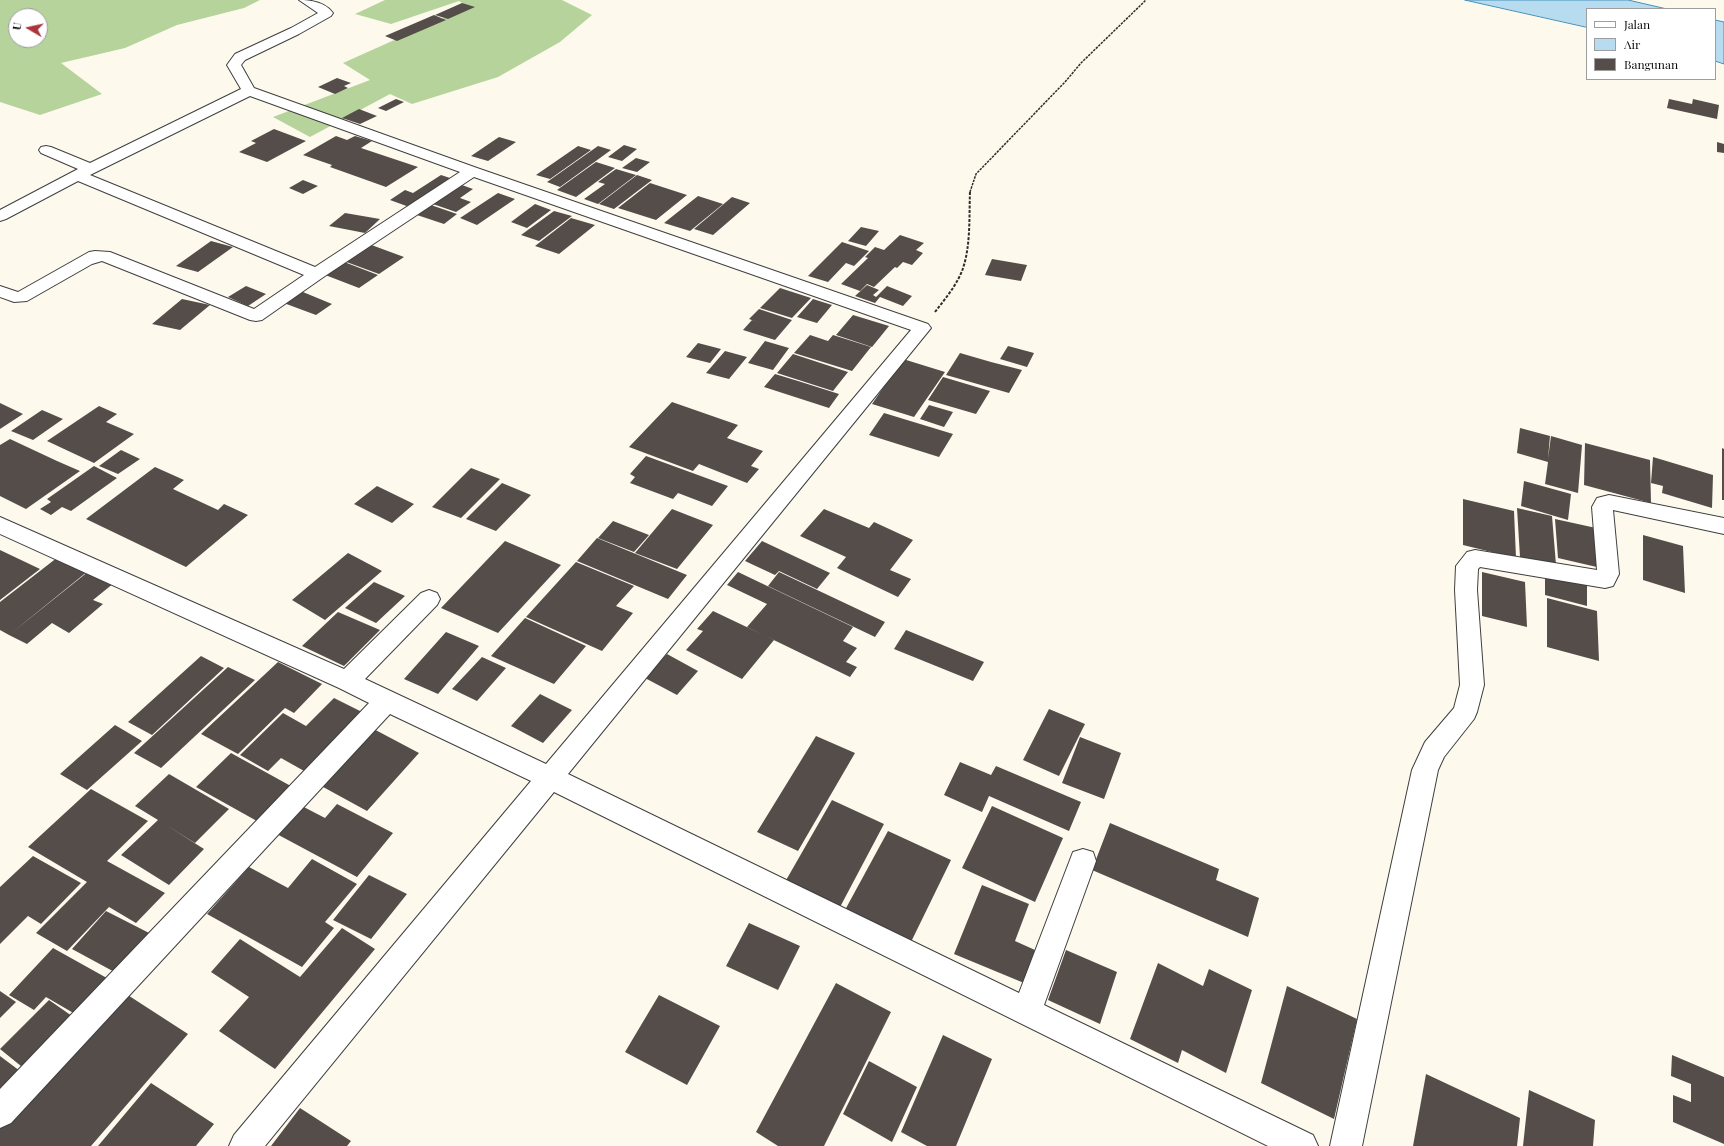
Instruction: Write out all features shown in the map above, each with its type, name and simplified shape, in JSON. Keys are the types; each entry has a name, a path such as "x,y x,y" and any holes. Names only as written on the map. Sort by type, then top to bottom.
{"street":[{"path":"245,1146 922,328 472,171 249,91 235,62 240,57 301,28 326,13 305,0"},
{"path":"0,216 84,172 249,91"},
{"path":"46,150 84,172 316,274"},
{"path":"0,291 14,297 21,297 89,258 104,256 256,316 316,274 472,171"},
{"path":"1346,1146 1425,770 1434,750 1465,712 1472,685 1466,590 1467,566 1475,558 1605,580 1608,574 1602,507 1604,503 1609,502 1724,526"},
{"path":"0,525 347,681 550,778 1302,1146"},
{"path":"347,681 429,599"},
{"path":"0,1112 387,701"},
{"path":"1027,1011 1083,861"}],"path":[{"path":"922,328 950,293 962,271 967,250 970,191 976,174 1065,82 1081,63 1146,0"}],"green space":[{"path":"0,0 260,0 244,8 177,25 125,48 61,63 102,94 40,115 0,102"},
{"path":"385,0 562,0 592,15 560,42 498,77 412,104 390,94 310,137 273,117 370,80 343,63 468,7 459,1 391,24 355,14"}],"water":[{"path":"1465,0 1628,0 1663,8 1586,8 1586,27"},
{"path":"1716,20 1724,22 1724,64 1716,61"}],"building":[{"path":"462,3 475,7 448,19 435,15"},
{"path":"434,15 446,20 397,41 385,36"},
{"path":"337,78 351,83 344,86 348,88 335,94 318,87"},
{"path":"396,99 404,102 386,111 378,108"},
{"path":"1669,99 1692,104 1693,99 1719,105 1717,119 1667,108"},
{"path":"359,109 377,116 360,124 342,118"},
{"path":"274,129 306,141 267,162 239,152 256,143 251,141"},
{"path":"336,136 347,140 355,136 372,141 361,148 418,167 386,187 330,167 332,165 303,155"},
{"path":"499,137 516,142 488,161 471,156"},
{"path":"1717,142 1724,144 1724,153 1717,152"},
{"path":"624,145 637,149 622,161 608,157"},
{"path":"578,146 591,150 550,179 536,175"},
{"path":"598,146 611,150 560,187 547,182"},
{"path":"636,158 650,162 637,172 622,168"},
{"path":"596,162 615,168 576,197 557,190"},
{"path":"616,169 636,175 598,204 584,199 605,184 598,182"},
{"path":"441,175 453,179 412,208 390,200 405,190 413,193"},
{"path":"637,175 652,180 614,209 599,204"},
{"path":"303,180 318,186 303,194 289,188"},
{"path":"650,183 687,195 656,220 618,208"},
{"path":"459,184 473,189 460,198 471,202 456,212 430,203"},
{"path":"498,193 515,199 477,225 460,218"},
{"path":"698,196 723,204 690,231 664,223"},
{"path":"732,197 750,203 713,235 694,229"},
{"path":"428,204 457,214 444,224 414,214"},
{"path":"535,204 551,210 527,228 511,222"},
{"path":"554,211 572,216 539,241 521,235"},
{"path":"345,213 380,219 365,233 329,226"},
{"path":"571,218 595,225 559,254 535,246"},
{"path":"861,227 879,231 866,246 848,241"},
{"path":"900,235 924,243 916,250 923,253 912,265 903,262 897,268 895,267 874,287 867,284 860,291 841,284 868,258 865,257 875,247 884,250"},
{"path":"211,241 233,247 198,272 176,266"},
{"path":"842,242 869,251 854,266 846,263 828,282 808,276"},
{"path":"366,243 404,257 379,274 341,260"},
{"path":"992,259 1027,265 1021,281 985,275"},
{"path":"339,260 378,275 359,288 320,273"},
{"path":"867,285 879,290 873,295 876,297 887,286 912,296 903,306 880,297 875,303 855,296"},
{"path":"246,286 266,294 248,306 228,297"},
{"path":"780,288 811,298 792,318 760,308"},
{"path":"298,290 332,304 316,315 281,302"},
{"path":"182,299 210,305 180,330 152,324"},
{"path":"813,299 832,305 817,323 797,317"},
{"path":"759,309 792,320 775,340 743,330 752,320 749,319"},
{"path":"853,315 889,326 872,347 836,335"},
{"path":"810,335 828,341 833,335 871,347 852,371 794,353"},
{"path":"765,341 789,348 773,370 748,363"},
{"path":"698,343 721,349 710,363 686,357"},
{"path":"1008,346 1034,353 1027,367 1000,359"},
{"path":"725,351 747,357 729,379 706,373"},
{"path":"960,353 1022,370 1009,393 946,375"},
{"path":"793,354 848,372 833,391 777,373"},
{"path":"903,359 945,372 914,417 872,404"},
{"path":"775,374 839,394 829,408 764,387"},
{"path":"943,377 990,391 976,414 928,400"},
{"path":"672,402 738,425 727,438 763,451 751,466 759,469 747,483 699,464 693,471 629,447"},
{"path":"0,403 23,414 0,429"},
{"path":"929,405 953,412 944,427 920,419"},
{"path":"99,406 117,414 106,422 134,434 94,463 47,441"},
{"path":"42,410 63,419 33,440 11,431"},
{"path":"884,413 953,434 939,457 869,435"},
{"path":"1520,428 1550,436 1548,459 1551,436 1582,445 1578,493 1545,484 1548,462 1517,453"},
{"path":"10,439 80,471 26,509 0,496 0,445"},
{"path":"1585,443 1650,460 1651,503 1584,485"},
{"path":"1722,448 1724,449 1724,500 1722,500"},
{"path":"121,450 140,459 118,474 99,466"},
{"path":"646,456 728,486 712,506 678,493 673,499 630,483 635,477 630,474"},
{"path":"1653,457 1713,475 1712,508 1662,493 1663,486 1651,483"},
{"path":"94,466 117,478 71,511 62,507 51,515 40,509 51,502 47,499"},
{"path":"155,467 184,480 173,489 218,510 224,504 248,515 186,567 86,519"},
{"path":"471,468 500,479 461,518 432,507"},
{"path":"1524,481 1571,494 1568,520 1521,506"},
{"path":"502,483 531,495 496,531 466,519"},
{"path":"377,486 414,504 392,523 354,504"},
{"path":"1463,499 1514,511 1516,558 1463,545"},
{"path":"1517,508 1552,516 1556,565 1520,557"},
{"path":"672,509 713,525 677,569 635,553"},
{"path":"824,509 869,528 874,522 913,540 890,570 911,579 898,597 837,568 846,557 800,536"},
{"path":"1555,519 1596,528 1601,568 1558,558"},
{"path":"613,521 649,535 634,552 598,538"},
{"path":"1643,535 1683,546 1685,593 1643,580"},
{"path":"597,538 687,575 668,599 577,561"},
{"path":"505,541 561,565 498,633 441,608"},
{"path":"762,541 830,573 817,589 779,571 775,575 745,561"},
{"path":"0,550 40,569 0,600"},
{"path":"348,553 382,571 325,620 292,600"},
{"path":"58,557 88,571 9,635 0,630 0,602"},
{"path":"576,562 634,586 616,606 633,613 602,651 526,617"},
{"path":"89,571 114,583 93,600 103,604 69,633 52,623 27,644 9,635"},
{"path":"738,572 853,627 843,641 857,648 846,662 857,667 850,677 747,627 767,604 727,585"},
{"path":"779,572 885,622 875,637 768,586"},
{"path":"1482,572 1525,582 1527,627 1482,616"},
{"path":"1545,575 1587,585 1587,606 1545,595"},
{"path":"374,582 405,596 376,623 345,608"},
{"path":"1547,598 1597,611 1599,661 1547,647"},
{"path":"713,611 774,640 742,679 686,650 703,631 697,629"},
{"path":"338,612 380,630 344,666 302,646"},
{"path":"525,618 586,646 554,684 491,656"},
{"path":"906,630 984,662 973,681 894,649"},
{"path":"446,632 479,646 438,694 404,679"},
{"path":"667,654 698,671 677,695 645,678"},
{"path":"201,656 224,668 152,735 128,722"},
{"path":"482,657 506,668 477,701 452,689"},
{"path":"278,662 322,684 294,713 285,708 238,754 201,734"},
{"path":"228,667 255,680 161,768 134,753"},
{"path":"540,694 572,710 543,743 511,726"},
{"path":"334,698 370,716 313,776 281,758 268,771 240,755 283,713 306,726"},
{"path":"1049,709 1085,724 1059,776 1023,760"},
{"path":"115,725 142,741 87,790 60,774"},
{"path":"368,726 419,753 367,811 314,782"},
{"path":"816,736 855,753 798,851 757,832"},
{"path":"1080,737 1121,753 1104,799 1062,783"},
{"path":"231,753 298,790 264,825 196,787"},
{"path":"960,762 991,775 996,766 1081,802 1069,831 989,796 982,812 944,795"},
{"path":"169,774 229,809 195,843 166,825 204,849 169,885 121,855 158,820 135,806"},
{"path":"91,789 148,821 107,861 165,893 136,923 109,907 67,951 36,933 87,882 28,847"},
{"path":"832,800 884,824 839,909 785,882"},
{"path":"298,804 325,818 337,804 393,833 357,877 273,832"},
{"path":"992,806 1063,838 1035,902 962,868"},
{"path":"1110,823 1219,869 1216,880 1259,898 1248,937 1092,870"},
{"path":"888,831 951,860 911,942 845,910"},
{"path":"33,856 81,883 41,924 28,916 0,944 0,887"},
{"path":"312,859 357,884 325,922 334,928 302,967 207,914 249,867 288,888"},
{"path":"369,875 407,894 371,939 333,920"},
{"path":"982,885 1029,904 1015,941 1035,950 1024,983 954,954"},
{"path":"106,911 155,936 120,975 72,949"},
{"path":"749,923 800,946 778,990 726,966"},
{"path":"342,928 375,949 275,1069 219,1031 249,997 211,972 240,939 300,977"},
{"path":"53,948 114,982 82,1018 46,997 34,1010 9,995"},
{"path":"1066,950 1117,972 1100,1024 1048,1000"},
{"path":"1158,963 1203,986 1209,969 1252,990 1226,1073 1182,1050 1178,1063 1130,1039"},
{"path":"836,983 891,1012 824,1146 778,1146 756,1132"},
{"path":"1287,986 1357,1019 1334,1119 1261,1083"},
{"path":"120,990 188,1034 91,1146 0,1146 0,1120"},
{"path":"0,991 16,1002 0,1018"},
{"path":"659,995 720,1026 687,1085 625,1052"},
{"path":"49,1000 82,1023 32,1075 0,1049"},
{"path":"943,1035 992,1059 956,1146 927,1146 901,1132"},
{"path":"1672,1055 1724,1077 1724,1144 1673,1122 1673,1095 1691,1102 1691,1084 1671,1076"},
{"path":"0,1056 20,1071 0,1092"},
{"path":"869,1061 917,1087 892,1142 843,1114"},
{"path":"1426,1074 1520,1118 1517,1146 1413,1146"},
{"path":"151,1083 214,1124 196,1146 98,1146"},
{"path":"1529,1090 1595,1120 1593,1146 1523,1146"},
{"path":"300,1108 351,1141 347,1146 271,1146"}]}
